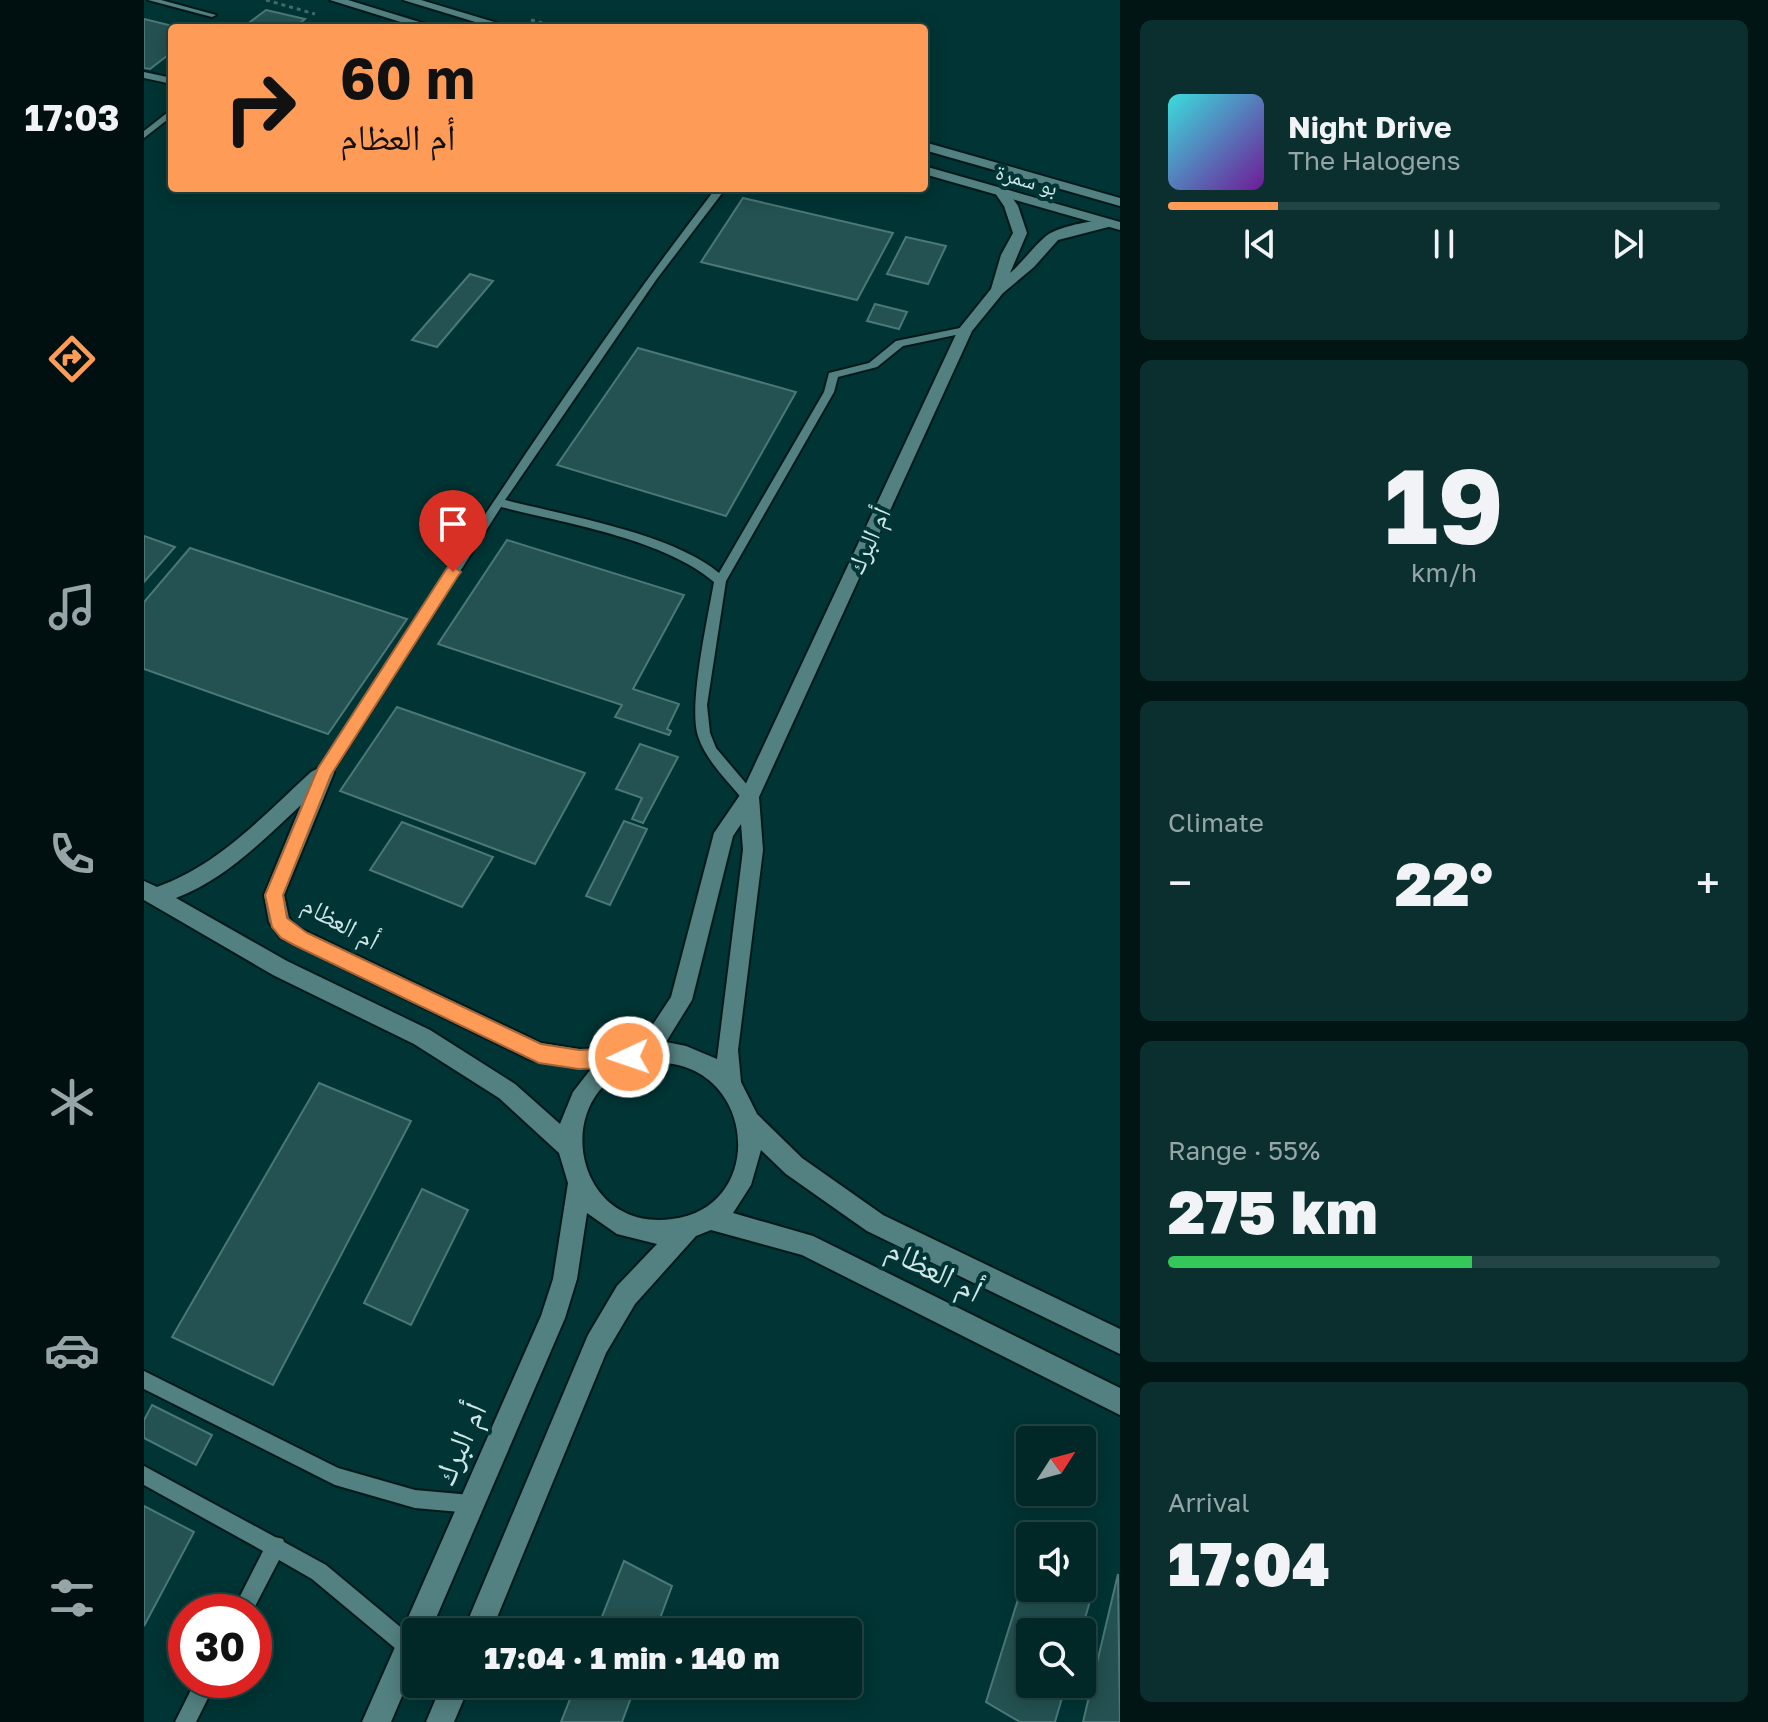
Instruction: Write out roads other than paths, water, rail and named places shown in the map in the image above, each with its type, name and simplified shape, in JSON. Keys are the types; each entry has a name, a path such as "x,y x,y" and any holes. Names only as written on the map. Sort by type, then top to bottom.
{"street":[{"path":"336,0 419,24"},
{"path":"409,0 494,24"},
{"name":"بو سمرة","path":"928,147 1120,202"},
{"name":"بو سمرة","path":"928,171 1116,225"},
{"name":"أم البرك","path":"998,290 1008,255 1020,233 1011,206 1002,193"},
{"name":"أم البرك","path":"638,1055 681,1000 724,833 749,797 965,330 998,290 1029,264 1053,237 1088,226 1116,225"},
{"path":"150,893 195,882 229,859 324,773"},
{"name":"أم العظام","path":"324,773 274,895 279,922 288,932 539,1053 579,1059 638,1055"},
{"name":"أم البرك","path":"730,1085 727,1050 753,850 749,797"},
{"path":"150,893 280,968 422,1037 507,1091 568,1146"},
{"path":"483,1618 597,1344 626,1295 699,1223 732,1200 746,1176 752,1149 749,1122 730,1085 708,1067 684,1056 638,1055 599,1074 577,1101 569,1123 568,1146 579,1185 607,1215 646,1231 699,1223"},
{"name":"أم العظام","path":"749,1122 794,1166 875,1223 1120,1342"},
{"name":"أم البرك","path":"422,1618 553,1318 565,1279 579,1185"},
{"name":"أم العظام","path":"699,1223 805,1244 1120,1402"},
{"name":"أم البرك","path":"376,1722 402,1663"},
{"path":"440,1722 450,1698"}],"lane":[{"path":"152,0 212,15"},
{"path":"144,75 168,80"},
{"path":"144,135 168,115"},
{"path":"324,773 498,502 652,278 718,192"},
{"path":"749,797 711,751 703,733 701,705 720,581 829,392 833,375 873,365 900,343 965,330"},
{"path":"498,502 681,554 713,571 720,581"},
{"path":"144,1380 335,1476 415,1499 471,1504"},
{"path":"144,1475 319,1572 402,1641"},
{"path":"251,1594 276,1546"},
{"path":"185,1722 198,1698"}]}
